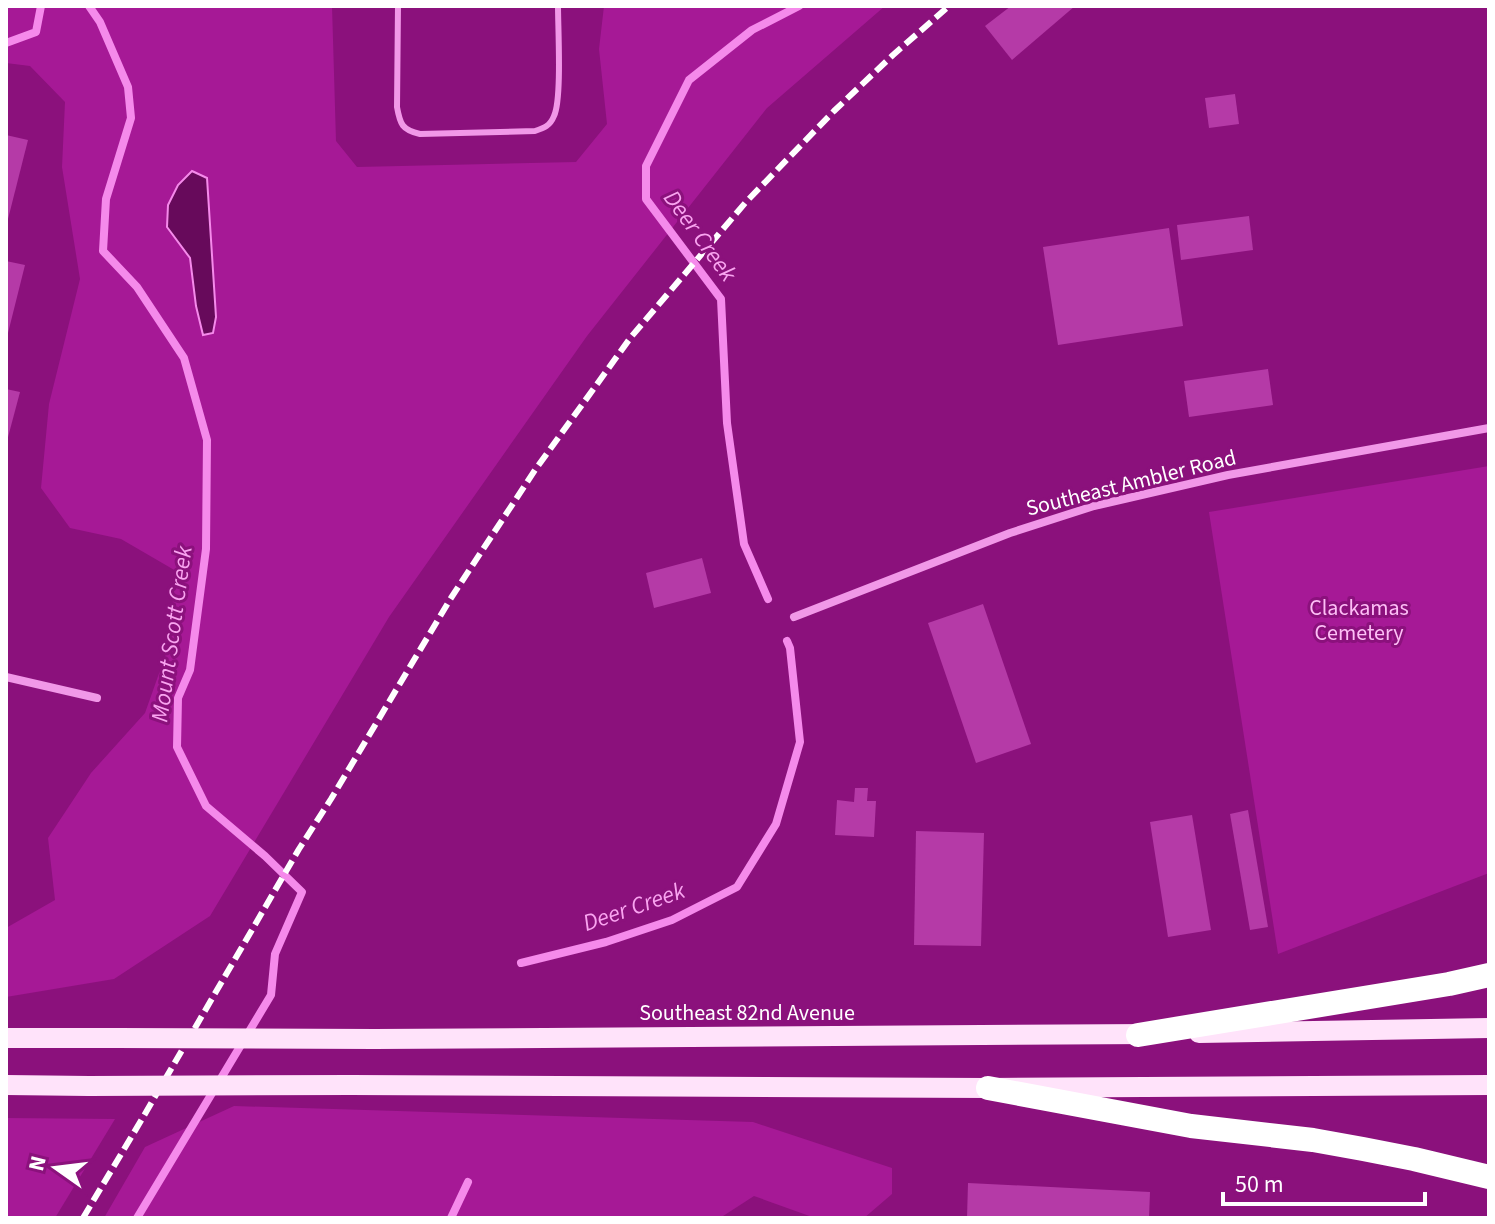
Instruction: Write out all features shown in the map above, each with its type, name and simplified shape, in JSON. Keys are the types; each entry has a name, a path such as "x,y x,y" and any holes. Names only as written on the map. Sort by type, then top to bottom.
{"highway":[{"path":"1138,1035 1489,975"},
{"path":"988,1088 1191,1126 1313,1140 1489,1177"}],"main road":[{"name":"Southeast 82nd Avenue","path":"6,1038 1138,1035 1489,1028"},
{"path":"6,1085 988,1088 1489,1085"}],"street":[{"name":"Southeast Ambler Road","path":"794,617 1010,533 1094,506 1228,475 1489,428"},
{"path":"6,677 97,698"}],"lane":[{"path":"398,6 399,121 409,131 420,134 535,131 547,127 555,115 558,98 558,6"}],"green space":[{"path":"6,6 332,6 336,141 357,167 576,162 607,124 599,49 604,6 885,6 767,108 587,336 389,617 210,916 114,979 6,997 6,928 55,900 48,838 91,773 145,713 168,648 176,571 121,539 70,528 41,488 49,404 80,279 62,167 65,102 30,66 6,63"},
{"name":"Clackamas Cemetery","path":"1489,466 1489,873 1278,954 1209,512"},
{"path":"234,1106 753,1122 892,1168 892,1194 864,1218 815,1218 754,1196 720,1218 104,1218 145,1147"},
{"path":"6,1118 115,1119 55,1218 6,1218"}],"shaded area":[{"path":"192,171 207,178 216,317 213,333 203,335 190,258 167,227 168,205 178,185"}],"building":[{"path":"1011,6 1075,6 1012,60 985,26"},
{"path":"1235,94 1239,124 1209,128 1205,98"},
{"path":"6,135 28,140 7,223 6,223"},
{"path":"1249,216 1253,250 1181,260 1177,225"},
{"path":"1169,228 1183,326 1058,345 1043,247"},
{"path":"6,261 25,265 7,337 6,337"},
{"path":"1268,369 1273,405 1189,417 1184,381"},
{"path":"6,389 20,392 7,441 6,441"},
{"path":"702,558 711,593 654,608 646,573"},
{"path":"983,604 1031,744 976,763 928,623"},
{"path":"855,788 868,788 867,801 876,801 874,837 835,835 837,800 854,802"},
{"path":"1248,810 1268,927 1250,930 1230,814"},
{"path":"1192,815 1211,930 1168,937 1150,822"},
{"path":"916,831 984,833 981,946 914,945"},
{"path":"968,1183 1150,1192 1149,1218 967,1218"}],"waterway":[{"name":"Mount Scott Creek","path":"6,43 36,32 41,6"},
{"name":"Mount Scott Creek","path":"89,6 100,22 128,87 131,118 106,199 103,251 137,287 184,358 207,440 206,549 190,670 178,698 177,747 206,806 302,892 275,954 271,995 137,1218"},
{"name":"Deer Creek","path":"768,599 744,544 727,423 721,299 646,199 646,166 689,80 752,30 799,6"},
{"name":"Deer Creek","path":"521,963 606,942 672,920 737,887 776,824 800,742 787,641"},
{"name":"Deer Creek","path":"451,1218 468,1182"}],"railway":[{"path":"83,1218 299,849 451,598 535,470 631,337 746,202 834,111 949,6"}]}
